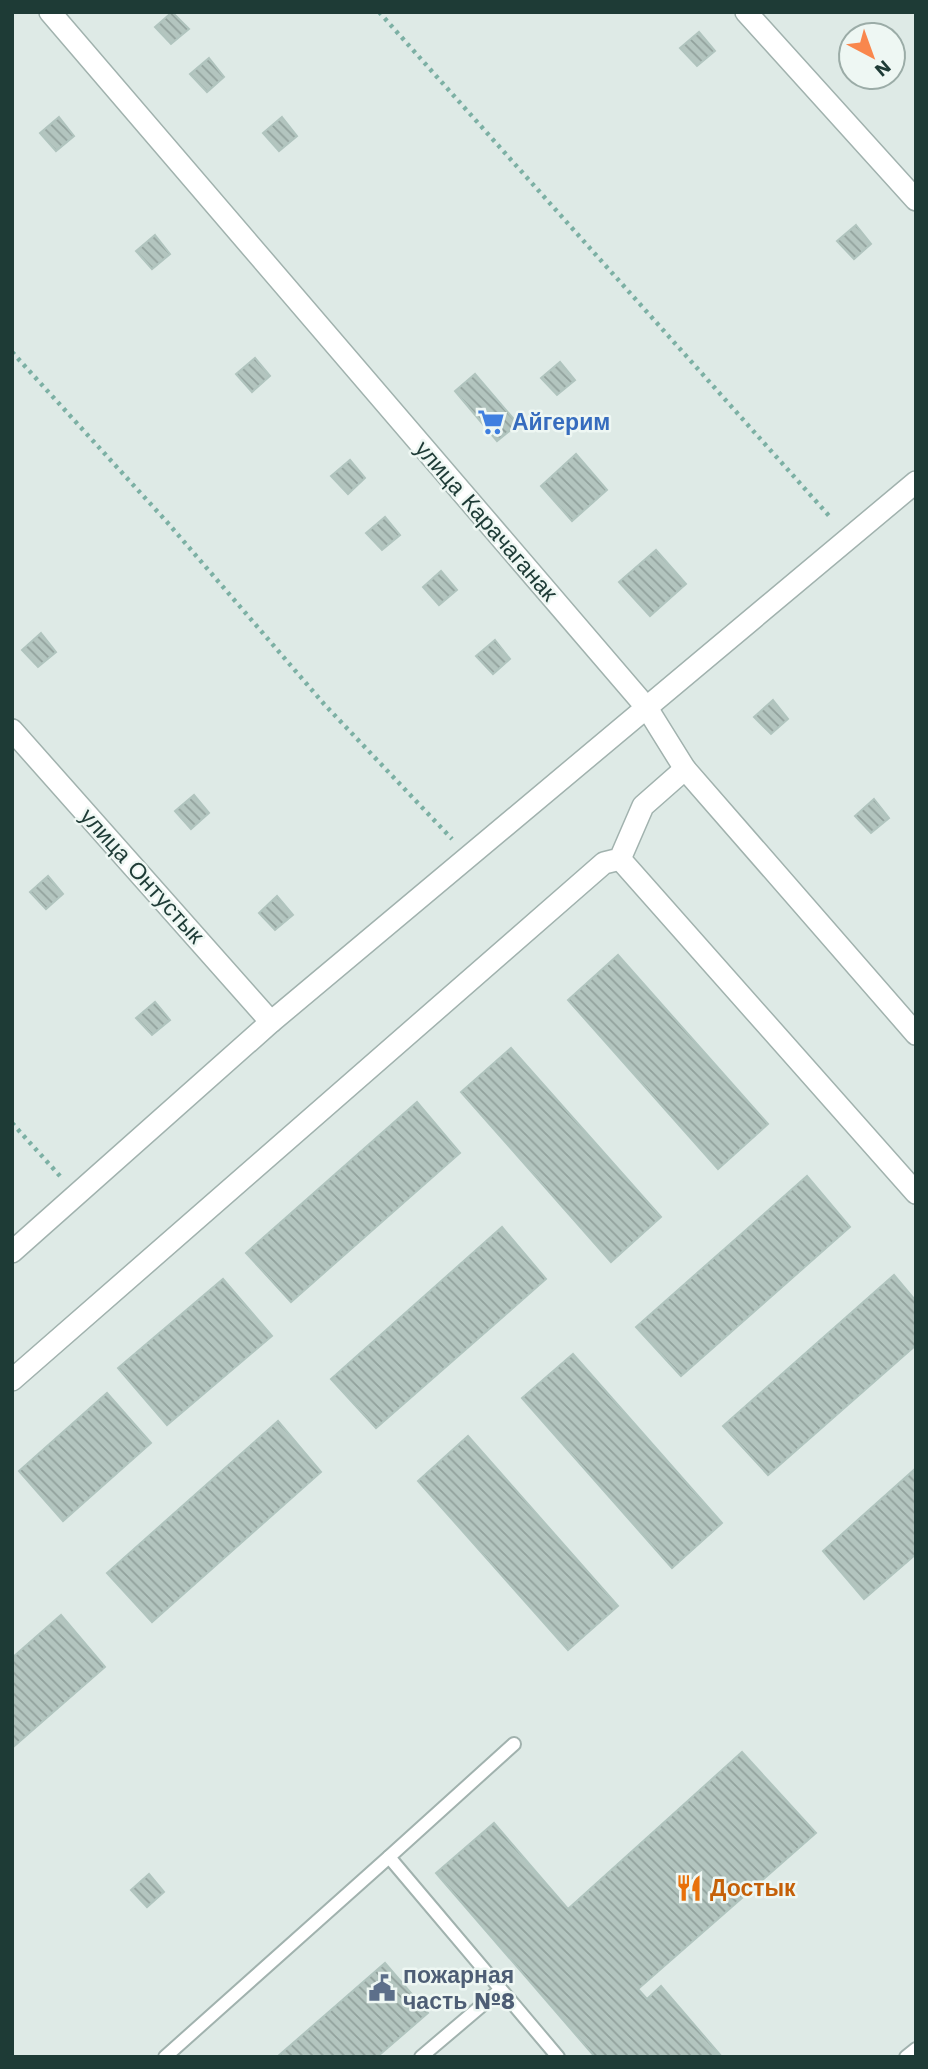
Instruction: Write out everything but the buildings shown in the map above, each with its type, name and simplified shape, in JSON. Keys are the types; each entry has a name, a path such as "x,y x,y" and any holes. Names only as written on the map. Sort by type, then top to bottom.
{"street":[{"name":"улица Карачаганак","path":"50,12 647,708 685,769 916,1034"},
{"path":"746,12 916,200"},
{"path":"12,1252 271,1022 916,482"},
{"name":"улица Онтустык","path":"12,730 271,1022"},
{"path":"620,859 643,806 685,769"},
{"path":"12,1380 604,863 620,859 916,1193"}],"lane":[{"path":"164,2057 514,1744"},
{"path":"389,1857 558,2057"},
{"path":"421,2057 500,1990"},
{"path":"906,2057 916,2049"}],"path":[{"path":"379,12 850,539"},
{"path":"12,352 167,522 324,704 469,857"},
{"path":"12,1123 78,1194"}],"place":[{"name":"Айгерим","path":"491,422"},
{"name":"Достык","path":"689,1888"},
{"name":"пожарная часть №8","path":"382,1988"}]}
